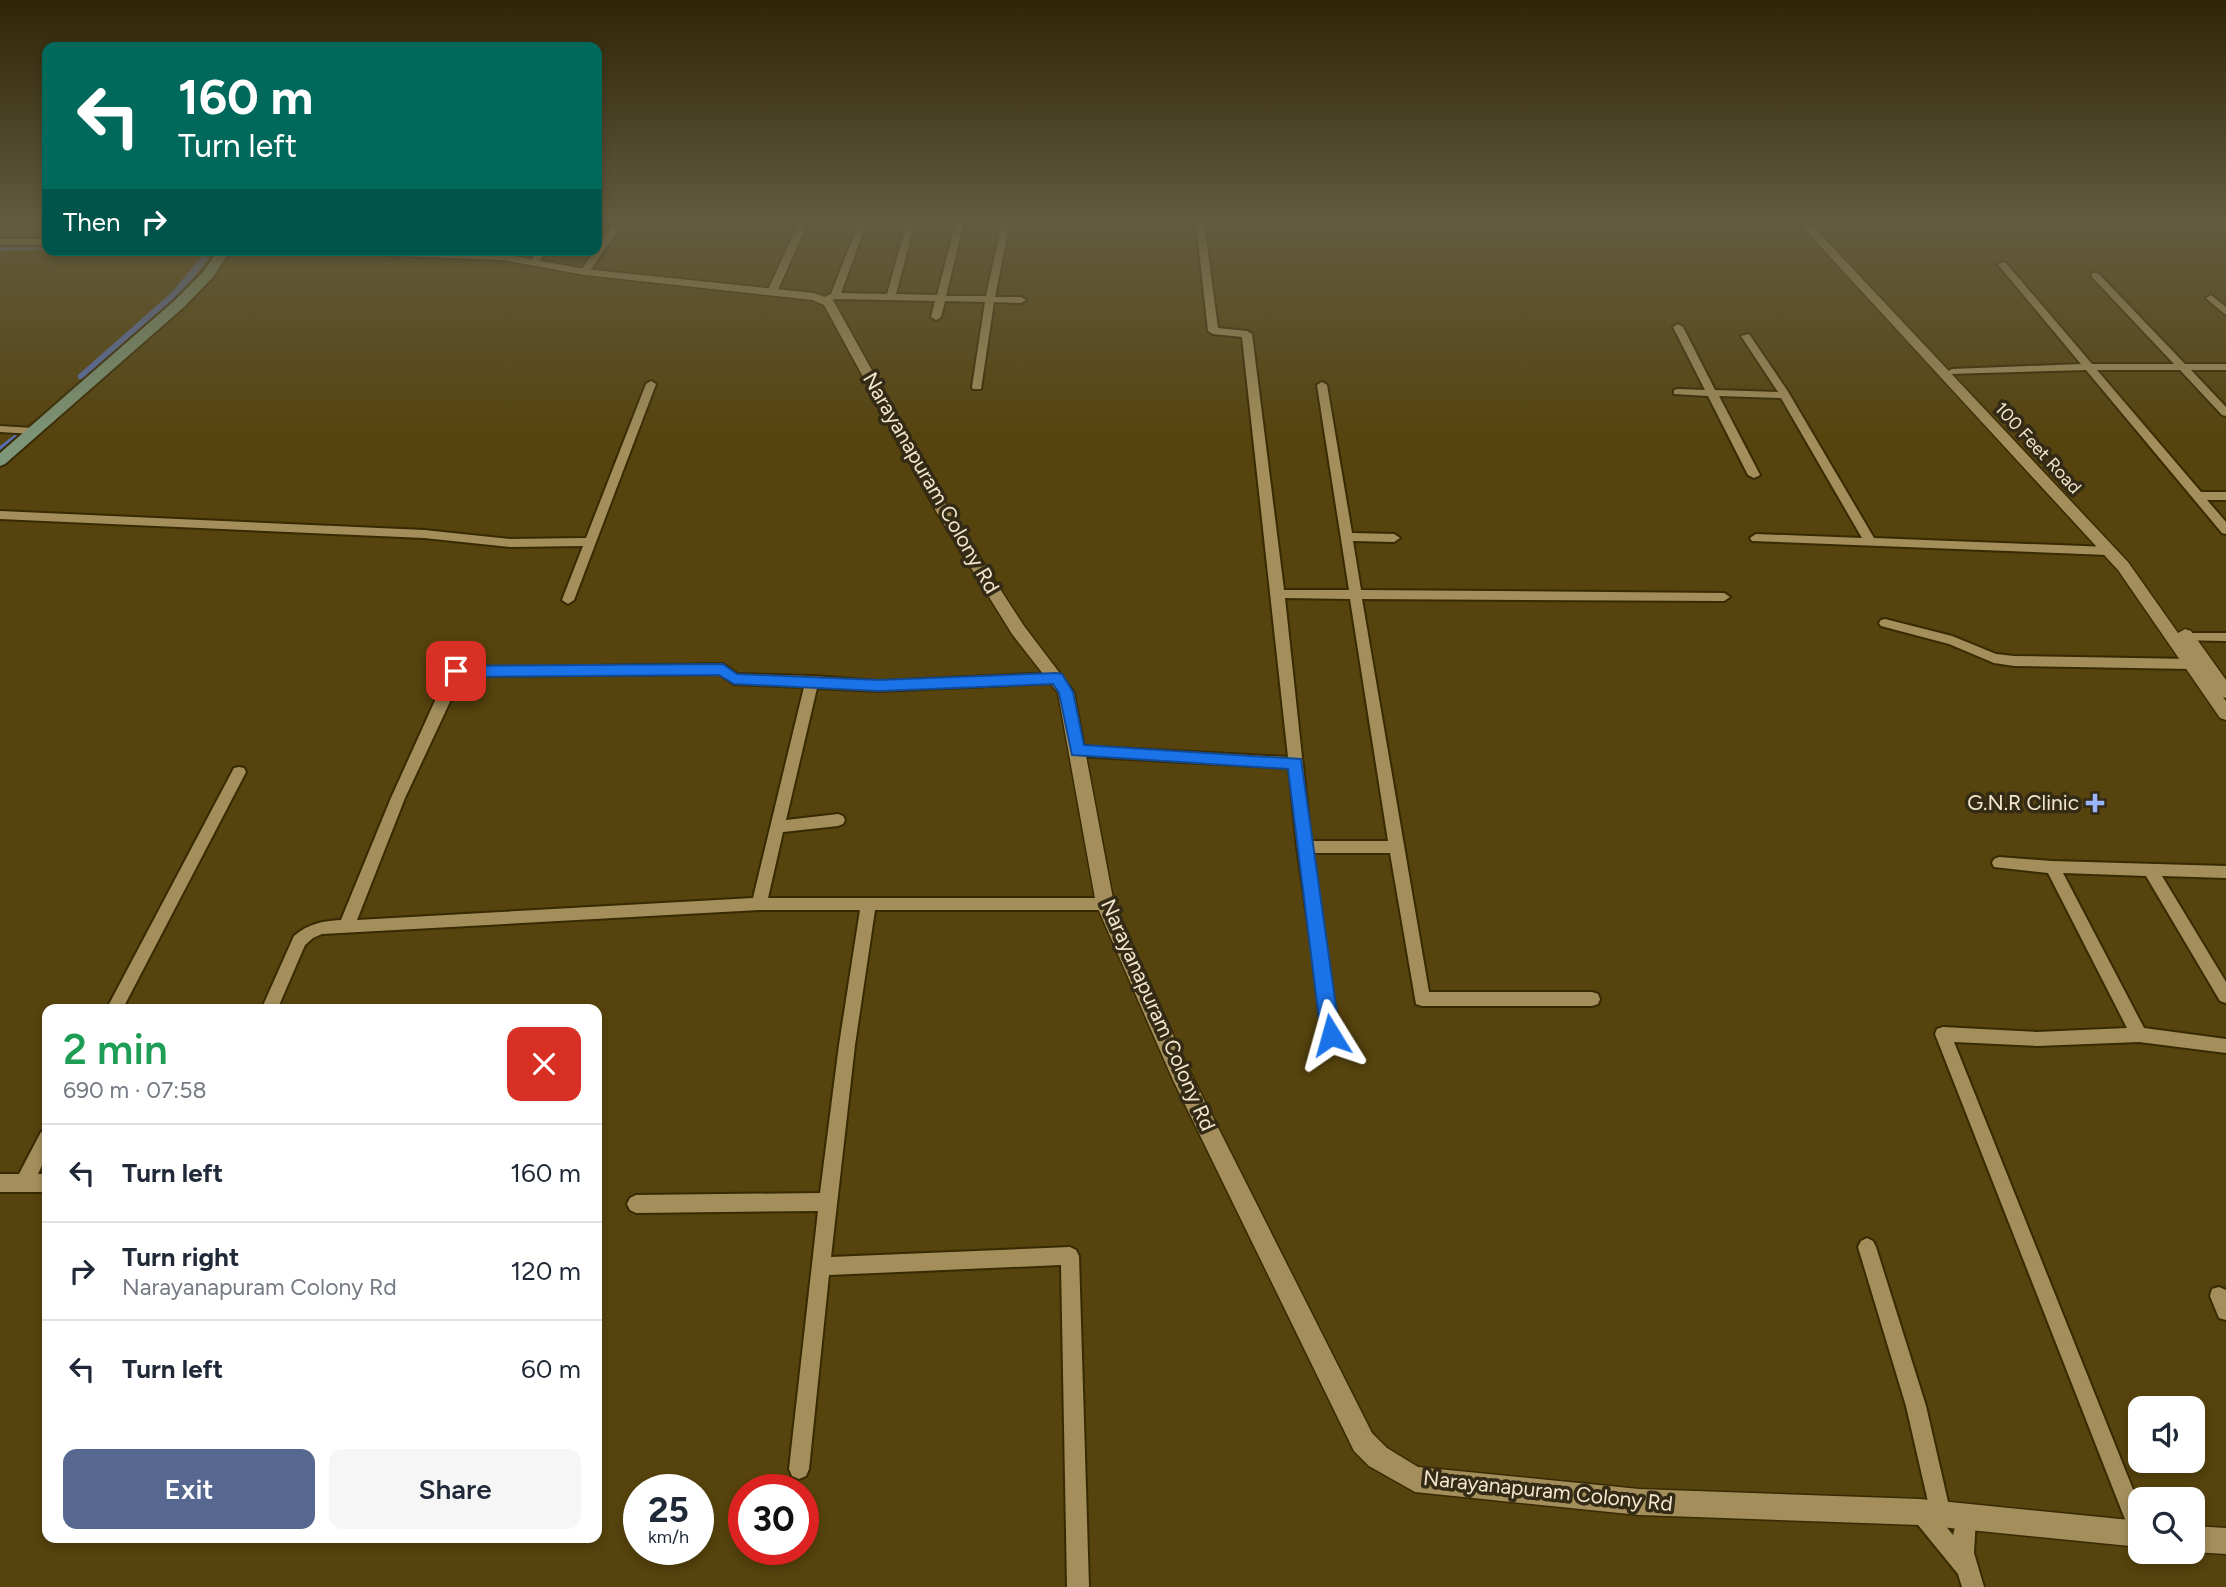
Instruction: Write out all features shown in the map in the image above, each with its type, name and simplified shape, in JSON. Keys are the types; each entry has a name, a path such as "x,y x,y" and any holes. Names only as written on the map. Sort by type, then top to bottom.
{"main road":[{"path":"2,457 186,296"}],"street":[{"path":"811,296 1021,300"},
{"path":"936,317 942,296"},
{"path":"977,387 991,296"},
{"path":"1209,296 1213,331 1247,334 1278,593 1304,847 1331,1035"},
{"name":"100 Feet Road","path":"1872,296 2123,566 2226,692"},
{"name":"100 Feet Road","path":"1881,296 2135,564 2180,637 2190,664 2226,714"},
{"path":"2029,296 2226,530"},
{"path":"2115,296 2226,413"},
{"name":"Narayanapuram Colony Rd","path":"830,298 829,303 944,513 1018,630 1066,692 1105,904 1180,1073 1363,1441 1378,1457 1415,1479 1639,1502 1920,1512 2128,1532"},
{"path":"2211,298 2226,312"},
{"path":"1678,327 1754,475"},
{"path":"1746,336 1785,395 1871,543"},
{"path":"1952,372 2087,367 2226,367"},
{"path":"568,600 651,384"},
{"path":"1322,385 1422,999 1592,999"},
{"path":"1678,392 1785,395"},
{"path":"0,429 33,431"},
{"path":"2198,496 2226,496"},
{"path":"0,515 424,534 510,544 589,542"},
{"path":"1345,537 1394,538"},
{"path":"1756,538 2108,551"},
{"path":"1278,593 1724,597"},
{"path":"1885,623 1952,640 1994,658 2014,661 2190,664"},
{"path":"2180,637 2226,637"},
{"path":"346,927 398,798 458,670 723,669 734,679 879,686 1057,678"},
{"path":"759,904 811,681"},
{"path":"1078,751 1295,763"},
{"path":"117,1004 239,772"},
{"path":"777,827 838,820"},
{"path":"1304,847 1396,847"},
{"path":"1999,863 2226,872"},
{"path":"2052,867 2139,1035"},
{"path":"2150,870 2226,996"},
{"path":"273,1004 303,937 315,929 759,904 1105,904"},
{"path":"799,1469 850,1012 869,904"},
{"path":"2128,1503 1943,1034 2037,1039 2139,1035 2226,1046"},
{"path":"24,1183 42,1148"},
{"path":"0,1183 42,1183"},
{"path":"636,1204 827,1202"},
{"path":"1867,1248 1916,1406 1941,1515"},
{"path":"822,1266 1070,1256 1078,1587"},
{"path":"1920,1512 1965,1566"},
{"path":"1966,1518 1962,1534 1965,1566 1973,1587"},
{"path":"2205,1540 2226,1541"}],"waterway":[{"path":"82,377 173,296"},
{"path":"2,450 18,435"}],"place":[{"name":"G.N.R Clinic","path":"2095,803"}],"route":[{"path":"456,671 723,669 734,679 879,686 1010,678 1057,678 1066,692 1078,751 1295,763 1331,1035"}]}
